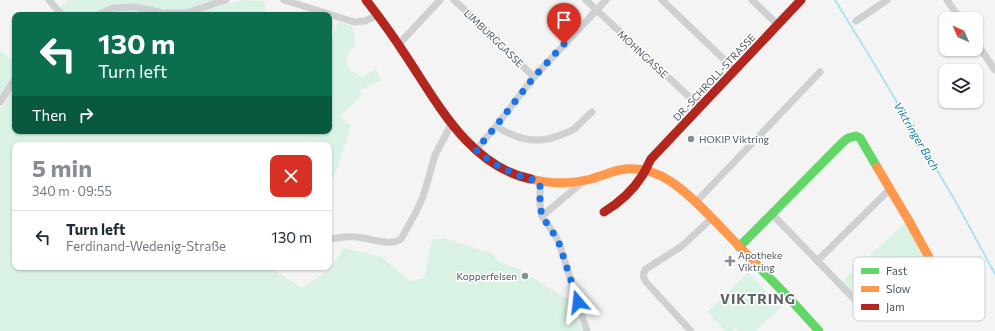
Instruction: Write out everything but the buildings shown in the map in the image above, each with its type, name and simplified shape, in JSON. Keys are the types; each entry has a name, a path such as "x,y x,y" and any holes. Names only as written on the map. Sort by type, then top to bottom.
{"street":[{"path":"49,0 59,12"},
{"path":"190,12 226,0"},
{"path":"284,0 322,12"},
{"path":"366,0 378,15 426,88 452,124 476,150 489,160 507,171 540,182 585,180 632,169 645,171 668,179 684,191 712,218 814,329"},
{"path":"398,44 440,0"},
{"name":"LIMBURGGASSE","path":"454,0 534,77"},
{"name":"MOHNGASSE","path":"586,0 700,107"},
{"path":"476,150 534,77 606,0"},
{"path":"662,0 735,70"},
{"path":"752,0 778,25"},
{"name":"DR.-SCHROLL-STRASSE","path":"604,212 620,200 640,179 651,159 801,0"},
{"path":"856,21 887,0"},
{"path":"947,0 955,12"},
{"path":"104,12 113,8 135,7 163,12"},
{"path":"332,15 354,22 364,21 378,15"},
{"path":"983,52 995,70"},
{"path":"696,202 820,72"},
{"path":"0,102 12,84"},
{"path":"496,126 517,137 537,141 555,138 573,130 592,112"},
{"path":"332,239 357,237 387,242 398,242 415,214 423,197 435,155 452,124"},
{"path":"739,247 843,142 852,136 856,136 860,138 929,257"},
{"path":"542,216 585,180"},
{"path":"540,182 540,205 542,216 559,243 587,331"},
{"path":"817,261 890,189"},
{"path":"772,214 853,298"},
{"path":"691,331 646,282 643,277 643,273 646,269 682,246 712,218"}],"green space":[{"path":"69,0 219,0 200,7 179,11 115,6 98,12 64,12 60,7"},
{"path":"241,0 264,1 266,12 200,12"},
{"path":"131,11 138,12 115,12"},
{"path":"339,22 352,26 356,45 349,51 346,64 352,71 362,77 376,69 381,81 360,90 361,97 341,115 344,122 351,126 334,177 332,178 332,142 12,142 12,270 275,270 302,288 329,270 332,270 332,266 344,248 382,257 409,281 424,278 432,240 444,238 491,253 501,263 517,268 573,303 582,331 0,331 0,109 12,91 12,134 332,134 332,37"},
{"path":"1,51 12,60 12,79 0,96"},
{"path":"905,223 924,257 868,257"},
{"path":"853,271 853,294 842,281"},
{"path":"748,273 781,307 755,331 738,331 735,328 732,331 725,331 707,312"}],"waterway":[{"name":"Viktringer Bach","path":"835,0 957,204 995,274"}],"traffic: fast":[{"path":"739,247 848,138 856,136 860,138 877,167"},
{"path":"757,265 819,331"}],"traffic: slow":[{"path":"877,167 929,257"},
{"path":"531,179 553,183 568,183 583,181 620,170 635,169 649,171 662,176 686,193 757,265"}],"traffic: jam":[{"path":"366,0 393,37 432,96 459,132 474,148 491,162 510,172 531,179"},
{"path":"604,212 630,191 642,176 651,159 801,0"}],"place":[{"name":"HOKIP Viktring","path":"691,139"},
{"name":"Apotheke Viktring","path":"730,261"},
{"name":"Kopperfelsen","path":"525,276"}],"district":[{"name":"VIKTRING","path":"758,298"}],"route":[{"path":"564,44 534,77 476,150 497,166 507,171 540,182 540,205 542,216 559,243 578,302"}]}
